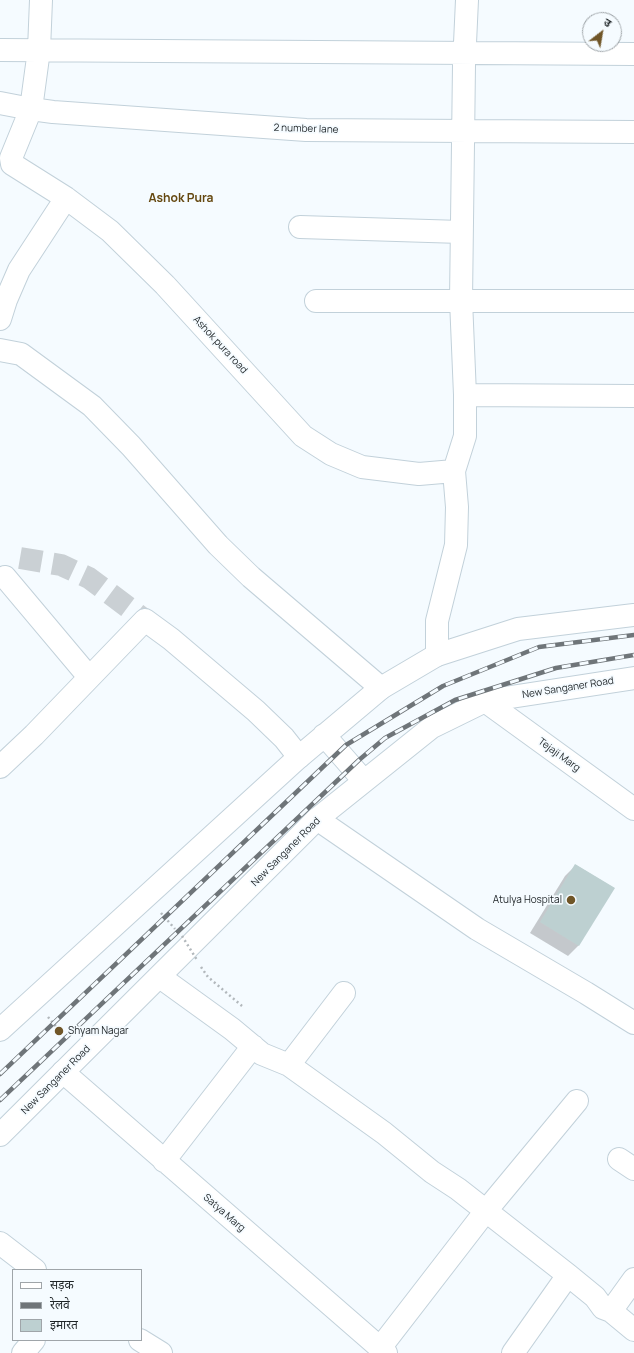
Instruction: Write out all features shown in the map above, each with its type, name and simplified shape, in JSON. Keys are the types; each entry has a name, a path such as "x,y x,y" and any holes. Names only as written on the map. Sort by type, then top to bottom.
{"street":[{"path":"31,110 39,50 42,0"},
{"path":"437,655 437,621 456,546 457,507 454,471 465,436 465,395 461,300 461,232 464,53 467,0"},
{"path":"0,50 634,54"},
{"name":"2 number lane","path":"0,103 31,110 306,130 634,132"},
{"name":"Ashok pura road","path":"31,110 11,158 12,164 66,198 110,231 154,274 303,436 331,454 362,467 419,474 454,471"},
{"path":"0,319 6,300 19,270 66,198"},
{"path":"300,227 461,232"},
{"path":"316,301 634,301"},
{"path":"0,350 21,354 92,406 131,446 223,550 251,577 380,688"},
{"path":"465,395 634,396"},
{"path":"5,577 89,677"},
{"path":"3,1023 299,757 380,688 437,655 518,629 634,616"},
{"path":"0,767 146,620 171,639 256,711 284,738 299,757"},
{"name":"New Sanganer Road","path":"0,1135 160,978 317,819 432,727 485,701 634,678"},
{"name":"Tejaji Marg","path":"485,701 634,809"},
{"path":"324,735 364,781"},
{"path":"317,819 477,929 634,1023"},
{"path":"160,978 232,1029 262,1054 289,1065 384,1134 432,1172 458,1189 485,1212 568,1275 595,1297 603,1308 611,1311 634,1330"},
{"path":"289,1065 344,993"},
{"path":"164,1161 253,1046"},
{"name":"Satya Marg","path":"63,1072 383,1350"},
{"path":"383,1350 485,1212 577,1101"},
{"path":"0,1243 34,1269"},
{"path":"513,1353 568,1275"},
{"path":"611,1311 634,1279"},
{"path":"23,1353 33,1341"},
{"path":"142,1341 161,1353"}],"path":[{"path":"182,936 197,960"},
{"path":"45,1014 66,1038"}],"building":[{"path":"575,864 615,888 579,946 540,922"}],"tunnel":[{"path":"20,558 61,565 89,578 145,620"}],"railway":[{"path":"0,1074 346,745 443,686 539,647 634,635"},
{"path":"0,1100 359,760 385,738 455,700 556,668 634,655"}],"place":[{"name":"Atulya Hospital","path":"571,900"},
{"name":"Shyam Nagar","path":"59,1031"}],"district":[{"name":"Ashok Pura","path":"181,199"}]}
